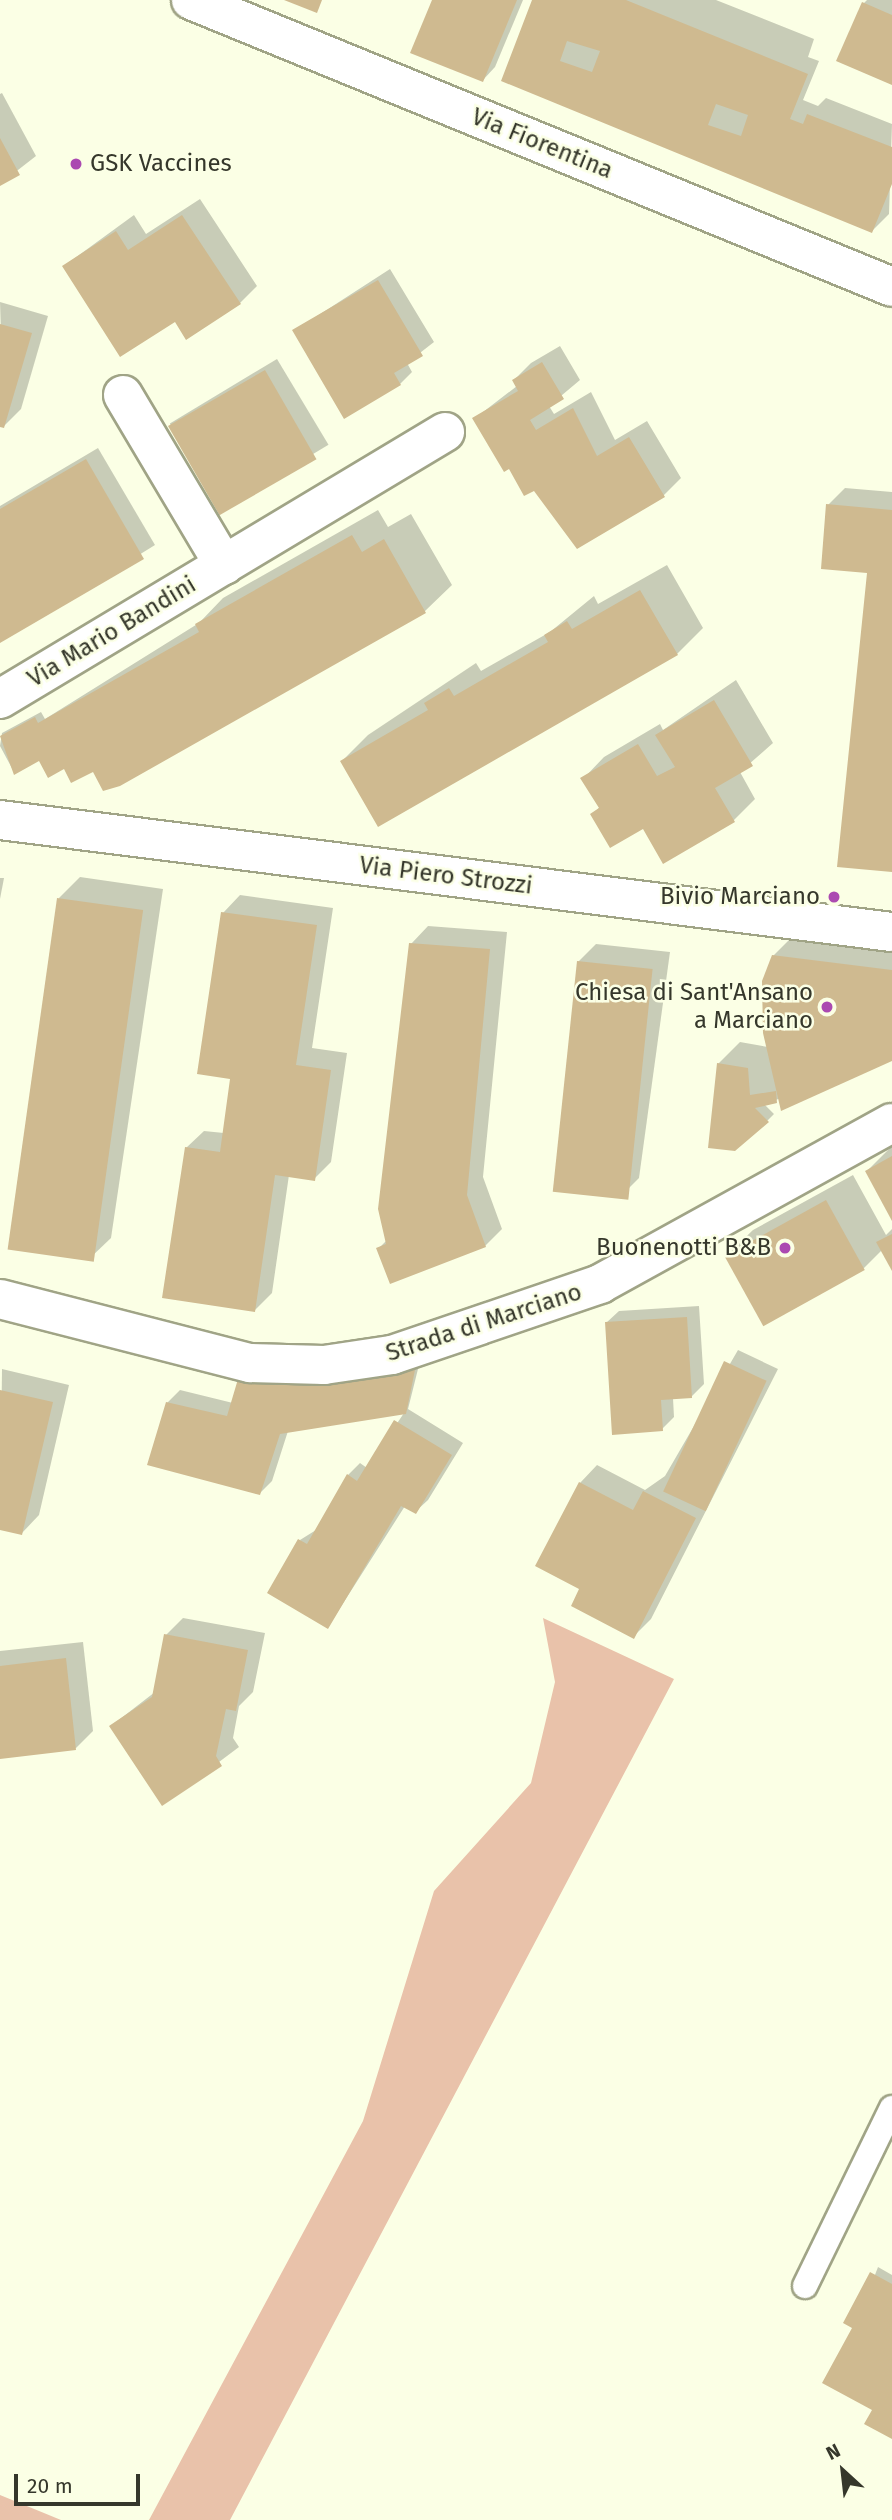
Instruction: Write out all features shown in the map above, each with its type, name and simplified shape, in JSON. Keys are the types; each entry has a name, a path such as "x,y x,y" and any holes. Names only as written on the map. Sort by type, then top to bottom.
{"street":[{"name":"Via Fiorentina","path":"191,0 892,288"},
{"name":"Via Mario Bandini","path":"123,395 224,565"},
{"name":"Via Mario Bandini","path":"0,699 445,432"},
{"name":"Via Piero Strozzi","path":"0,820 892,932"},
{"name":"Strada di Marciano","path":"0,1299 250,1363 324,1365 392,1355 600,1284 892,1123"}],"lane":[{"path":"805,2286 892,2108"}],"shaded area":[{"path":"543,1618 674,1679 230,2520 149,2520 363,2121 434,1891 531,1783 555,1682"},
{"path":"0,2495 61,2520 0,2520"}],"building":[{"path":"284,0 322,0 317,13"},
{"path":"432,0 517,0 483,82 410,53"},
{"path":"532,0 626,0 808,74 790,119 803,124 807,114 892,147 892,184 872,233 501,81","holes":["567,41 600,51 592,72 560,61","716,104 748,115 741,136 708,125"]},
{"path":"862,2 892,15 892,85 836,61"},
{"path":"0,138 20,175 0,186"},
{"path":"182,215 241,304 186,340 175,322 120,357 62,266 116,231 128,250"},
{"path":"378,280 423,356 394,373 401,385 344,419 292,330"},
{"path":"0,324 32,333 4,428 0,427"},
{"path":"542,362 564,399 530,420 536,430 573,408 597,456 629,437 665,497 577,549 534,491 524,496 509,469 504,472 472,418 518,391 512,380"},
{"path":"265,370 316,459 220,515 168,426"},
{"path":"86,459 144,559 0,643 0,509"},
{"path":"826,504 892,510 892,872 837,867 867,573 821,569"},
{"path":"352,535 362,552 384,539 426,613 120,786 103,791 93,772 71,783 64,769 48,778 39,761 14,775 0,736 35,717 38,723 199,632 195,624"},
{"path":"640,590 678,655 378,827 340,761 428,710 424,703 449,688 454,696 548,642 544,635 567,621 572,629"},
{"path":"714,700 753,766 715,788 735,822 663,864 643,829 610,848 590,814 599,808 580,778 638,744 657,776 675,767 655,735"},
{"path":"57,898 143,910 94,1262 8,1250"},
{"path":"221,912 317,925 296,1065 331,1070 315,1181 275,1175 255,1312 162,1298 185,1147 220,1152 230,1079 197,1074"},
{"path":"409,943 490,949 467,1195 486,1247 390,1284 376,1248 386,1244 378,1209"},
{"name":"Chiesa di Sant'Ansano a Marciano","path":"772,955 892,970 892,1061 781,1111 763,1033 762,981"},
{"path":"577,961 653,969 628,1200 553,1192"},
{"path":"717,1063 748,1068 750,1095 776,1091 777,1103 755,1108 769,1122 735,1151 708,1148"},
{"path":"892,1156 892,1221 865,1171"},
{"path":"826,1200 865,1270 763,1326 725,1256"},
{"path":"892,1234 892,1271 876,1242"},
{"path":"687,1317 692,1398 661,1400 663,1431 612,1435 605,1322"},
{"path":"724,1361 767,1381 706,1511 663,1492"},
{"path":"415,1370 406,1414 280,1434 260,1495 147,1465 166,1402 227,1416 238,1379 363,1378"},
{"path":"0,1390 53,1402 22,1535 0,1530"},
{"path":"394,1420 452,1455 416,1514 401,1506 328,1629 267,1593 298,1539 307,1544 347,1474 357,1481"},
{"path":"579,1482 633,1510 643,1491 696,1518 634,1639 571,1606 579,1589 535,1566"},
{"path":"164,1634 248,1650 236,1711 226,1709 216,1756 222,1766 162,1806 109,1726 152,1697"},
{"path":"66,1658 76,1750 0,1759 0,1666"},
{"path":"870,2272 892,2284 892,2439 864,2424 872,2410 822,2383 852,2328 843,2323"}],"place":[{"name":"GSK Vaccines","path":"76,164"},
{"name":"Bivio Marciano","path":"834,897"},
{"name":"Chiesa di Sant'Ansano a Marciano","path":"827,1007"},
{"name":"Buonenotti B&B","path":"785,1248"}]}
